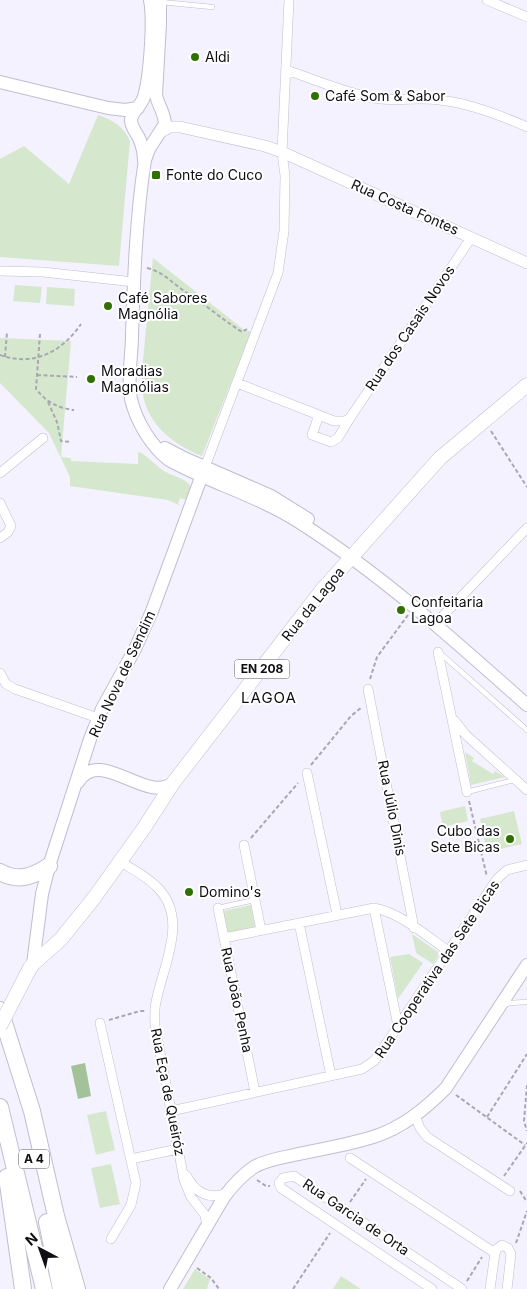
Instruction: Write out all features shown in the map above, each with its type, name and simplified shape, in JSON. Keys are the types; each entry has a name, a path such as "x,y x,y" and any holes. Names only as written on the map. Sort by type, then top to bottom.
{"highway":[{"path":"0,872 11,877 20,878 37,874 49,866"},
{"name":"A 4","path":"0,1010 61,1289"},
{"path":"3,1028 32,1111 56,1216 77,1289"},
{"name":"A 4","path":"0,1107 44,1289"},
{"path":"0,1126 24,1289"}],"main road":[{"path":"144,166 149,149 165,124 156,95 154,52 157,1"},
{"path":"154,52 145,92 139,107 132,115 133,129 143,150 144,166 135,265 130,388 133,406 143,429 156,448 165,457 177,464 204,471 275,509 299,522 351,557 435,624 527,704"},
{"path":"0,82 108,108 125,110 150,104 162,111"},
{"path":"108,108 120,115 144,138 160,133"},
{"name":"Rua da Lagoa","path":"32,966 70,929 121,862 173,783 313,601 428,470 451,447 527,385"},
{"name":"Rua Nova de Sendim","path":"32,966 42,894 49,866 90,739 110,692 135,649 152,611 204,471"},
{"path":"90,739 88,757 91,762 103,770 160,788 167,787 173,783"},
{"path":"72,796 85,772 103,770"},
{"path":"142,783 155,795 158,802 156,807"},
{"path":"37,934 47,946 53,946"},
{"path":"170,1289 228,1193 246,1173 256,1166 277,1158 374,1137 415,1116 446,1088 527,965"},
{"name":"EN 208","path":"3,1028 32,966"}],"street":[{"name":"Rua Nova de Sendim","path":"204,471 278,273 283,249 285,176 282,152 289,0"},
{"path":"487,0 527,17"},
{"path":"286,70 374,98 404,101 438,100 455,102 527,127"},
{"path":"162,111 174,123 187,128"},
{"path":"160,133 175,127 187,128"},
{"name":"Rua Costa Fontes","path":"187,128 265,146 282,152 527,263"},
{"name":"Rua dos Casais Novos","path":"319,415 312,435 331,442 338,438 470,238"},
{"path":"0,271 43,272 134,282"},
{"path":"237,383 340,422 350,418"},
{"path":"0,473 43,438"},
{"path":"0,503 11,526 8,532 0,538"},
{"path":"435,624 526,531"},
{"path":"438,652 467,792"},
{"path":"0,673 6,684 15,689 98,718"},
{"name":"Rua Júlio Dinis","path":"368,689 414,928"},
{"path":"452,714 456,723 466,735 527,790"},
{"path":"307,773 337,914"},
{"path":"244,845 261,930"},
{"name":"Rua Eça de Queiróz","path":"121,862 156,886 167,900 173,916 168,963 160,985 154,1026 187,1189 205,1215 207,1226"},
{"name":"Rua Cooperativa das Sete Bicas","path":"171,1111 331,1076 368,1066 382,1050 448,950 498,879 507,870 527,865"},
{"name":"Rua João Penha","path":"218,908 255,1092"},
{"path":"374,908 398,1026"},
{"path":"224,938 374,908 393,914 448,950"},
{"path":"299,923 331,1076"},
{"path":"100,1023 136,1183 136,1189 127,1213 112,1239"},
{"path":"415,1116 420,1128 427,1137 513,1190"},
{"path":"131,1159 178,1149"},
{"path":"350,1158 491,1251"},
{"name":"Rua Eça de Queiróz","path":"182,1168 194,1187 202,1193 210,1196 228,1193"},
{"name":"Rua Garcia de Orta","path":"432,1289 281,1188 279,1183 283,1178 294,1176 462,1289"},
{"path":"491,1251 502,1245 508,1248 511,1254 507,1289"},
{"path":"490,1289 491,1251"}],"lane":[{"path":"157,1 212,7"},
{"path":"438,652 527,730"},
{"path":"467,792 518,780"},
{"path":"218,908 254,900"},
{"path":"500,1007 510,1003 527,1002"}],"path":[{"path":"135,265 156,270 242,332 247,329 256,333"},
{"path":"0,355 22,359 38,357 58,348 72,337 81,324"},
{"path":"5,357 7,332"},
{"path":"40,334 36,389 50,406 61,441 71,442"},
{"path":"37,375 77,377"},
{"path":"45,399 60,407 74,410"},
{"path":"484,420 527,487"},
{"path":"368,689 377,657 415,608"},
{"path":"467,792 490,890"},
{"path":"100,1023 140,1011 155,1012"},
{"path":"486,1117 527,1054"},
{"path":"527,1086 524,1121 527,1131"},
{"path":"446,1088 526,1144 502,1178"},
{"path":"345,1210 370,1172"},
{"path":"246,1173 266,1186 281,1188"},
{"path":"513,1190 527,1202"},
{"path":"511,1254 527,1210"},
{"path":"293,1289 336,1224"},
{"path":"462,1289 491,1251"},
{"path":"186,1262 211,1278 220,1289"}],"shaded area":[{"path":"98,115 117,124 130,141 119,266 0,257 0,159 24,146 69,184"},
{"path":"153,258 243,329 251,332 202,456 180,445 162,431 148,412 144,400 142,370"},
{"path":"15,285 42,287 40,303 13,301"},
{"path":"47,287 75,289 74,306 46,304"},
{"path":"0,338 71,341 61,457 71,458 71,461 138,464 138,452 141,453 164,471 189,484 191,487 187,500 180,498 178,504 183,507 168,500 70,486 70,477 49,433 0,383"},
{"path":"465,752 474,758 472,761 493,774 495,771 505,777 471,785"},
{"path":"465,806 468,821 443,827 440,812"},
{"path":"514,811 522,844 487,852 480,819"},
{"path":"251,905 255,927 227,933 223,911"},
{"path":"412,934 438,952 438,956 433,964 416,953"},
{"path":"409,954 423,963 398,999 390,957"},
{"path":"85,1063 91,1096 78,1099 71,1066"},
{"path":"106,1111 115,1150 96,1155 87,1115"},
{"path":"111,1164 120,1204 100,1208 91,1168"},
{"path":"195,1269 210,1279 207,1289 183,1289"},
{"path":"341,1276 361,1289 333,1289"}],"place":[{"name":"Aldi","path":"195,57"},
{"name":"Café Som & Sabor","path":"315,96"},
{"name":"Fonte do Cuco","path":"156,175"},
{"name":"Café Sabores Magnólia","path":"108,306"},
{"name":"Moradias Magnólias","path":"91,379"},
{"name":"Confeitaria Lagoa","path":"401,610"},
{"name":"Cubo das Sete Bicas","path":"510,839"},
{"name":"Domino's","path":"189,892"}],"district":[{"name":"LAGOA","path":"269,698"}]}
